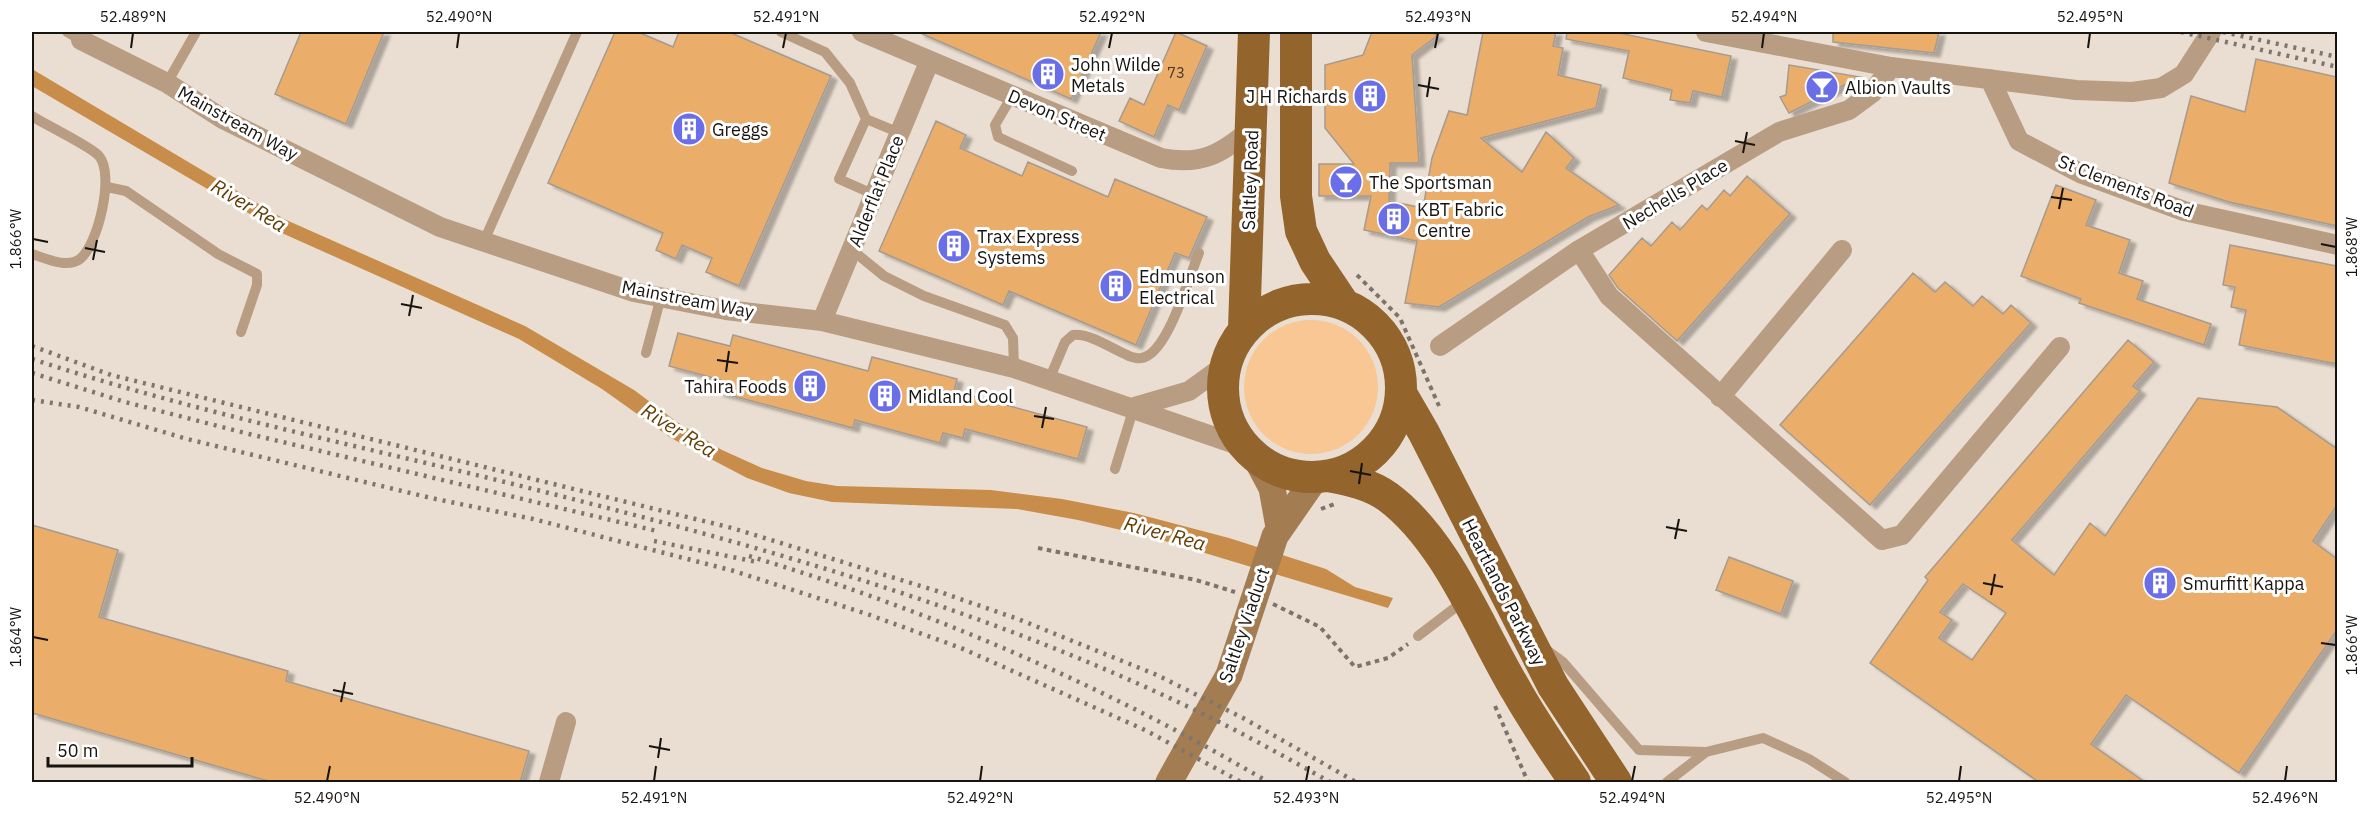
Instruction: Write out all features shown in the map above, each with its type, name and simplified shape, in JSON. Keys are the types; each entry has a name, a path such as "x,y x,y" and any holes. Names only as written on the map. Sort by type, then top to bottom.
{"main road":[{"name":"Saltley Road","path":"1244,329 1254,32"},
{"path":"1296,32 1296,196 1301,231 1315,261 1343,303"},
{"path":"1316,298 1343,303 1368,318 1388,339 1399,366 1402,395 1394,424 1378,448 1356,466 1322,477 1295,476 1274,469 1250,452 1229,422 1223,394 1225,365 1232,346 1244,329 1265,311 1289,301 1316,298"},
{"name":"Heartlands Parkway","path":"1402,395 1424,433 1552,686 1616,783"},
{"name":"Saltley Viaduct","path":"1250,452 1272,488 1277,531"},
{"name":"Heartlands Parkway","path":"1322,477 1361,483 1394,502 1442,558 1516,692 1575,783"},
{"name":"Saltley Viaduct","path":"1169,783 1228,675 1277,531 1322,477"}],"street":[{"name":"Devon Street","path":"862,32 1161,158 1179,162 1202,160 1223,150 1252,128"},
{"path":"1706,32 1891,68 2076,90 2132,92 2161,88 2184,74 2201,51 2211,32"},
{"name":"Mainstream Way","path":"74,36 167,83 233,124 440,227 634,292 726,310 822,321 1014,368 1134,407 1250,452"},
{"name":"Alderflat Place","path":"822,321 929,62"},
{"name":"Nechells Place","path":"1440,345 1580,250 1779,132 1850,110 1872,93 1891,68"},
{"name":"St Clements Road","path":"1990,79 2019,141 2080,173 2184,211 2337,245"},
{"path":"1580,250 1609,296 1882,540 1902,535 2060,347"},
{"path":"1720,397 1842,250"},
{"path":"1134,407 1189,391 1225,365"},
{"path":"549,783 566,722"}],"lane":[{"name":"Mainstream Way","path":"167,83 196,32"},
{"path":"780,32 825,52 850,83 866,119 900,133"},
{"path":"484,241 573,33"},
{"path":"1012,96 995,125 998,137 1072,171"},
{"path":"32,116 99,156 106,175 107,187 89,248 80,259 70,263 32,254"},
{"path":"866,119 839,179 874,195"},
{"path":"107,187 126,191 218,254 257,274 257,285 241,332"},
{"path":"852,250 884,276 924,297 1005,325 1013,338 1014,368"},
{"path":"1049,380 1065,342 1073,335 1083,336 1131,357 1145,357 1154,351 1165,336 1199,253"},
{"path":"646,353 661,297"},
{"path":"1115,469 1134,407"},
{"path":"1418,636 1465,600"},
{"path":"1525,634 1563,662 1639,750 1706,752 1762,738 1809,759 1845,783"},
{"path":"1667,783 1706,752"}],"path":[{"path":"1353,271 1400,318 1442,412"},
{"path":"1493,702 1528,783"}],"shaded area":[{"path":"1311,320 1337,325 1359,339 1373,361 1378,387 1373,413 1359,435 1337,449 1311,454 1285,449 1263,435 1249,413 1244,387 1249,361 1263,339 1285,325"}],"water":[{"name":"River Rea","path":"32,69 284,219 525,326 634,390 677,422 722,450 762,468 806,481 837,486 991,490 1062,499 1134,513 1229,538 1326,569 1355,587 1393,598 1388,608 1155,538 1078,520 1017,509 832,502 789,493 747,478 671,438 602,389 519,339 284,234 32,86"}],"building":[{"path":"301,32 384,32 346,124 275,94"},
{"name":"Greggs","path":"615,32 638,32 673,47 679,32 729,32 831,76 739,286 706,272 712,258 682,245 676,259 656,250 663,233 548,183"},
{"name":"John Wilde Metals","path":"918,32 1101,32 1071,99"},
{"path":"1176,32 1207,46 1179,110 1168,105 1154,137 1119,121 1130,98 1144,105"},
{"path":"1372,32 1429,32 1438,35 1412,55 1419,163 1390,163 1389,201 1423,208 1432,158 1449,111 1467,115 1483,32 1556,32 1553,46 1563,48 1558,75 1601,85 1596,108 1481,138 1522,172 1546,132 1574,158 1566,168 1619,205 1588,217 1439,307 1405,303 1417,241 1364,230 1371,196 1319,196 1319,164 1354,164 1325,128 1325,65 1363,55"},
{"path":"1567,32 1614,32 1731,56 1722,97 1693,91 1690,103 1670,100 1672,90 1623,78 1629,51 1566,39"},
{"path":"1833,32 1939,32 1934,53 1833,42"},
{"path":"2256,59 2337,77 2337,226 2229,202 2169,183 2191,96 2245,112"},
{"name":"Albion Vaults","path":"1789,65 1860,77 1789,113 1780,97 1786,95"},
{"path":"936,121 966,135 960,148 1022,176 1028,162 1108,197 1115,179 1207,217 1189,258 1175,253 1136,345 1009,291 1003,305 879,251"},
{"path":"1747,176 1790,214 1677,341 1618,288 1609,275 1642,238 1651,246 1672,222 1680,230 1702,205 1707,210 1724,190 1730,196"},
{"path":"2056,185 2096,200 2086,225 2130,240 2119,273 2143,281 2137,299 2211,324 2204,345 2079,303 2081,299 2021,276"},
{"path":"2230,245 2337,266 2337,364 2239,345 2246,310 2231,307 2235,287 2223,285"},
{"path":"1913,273 1935,292 1945,282 1973,306 1982,296 2003,314 2011,305 2031,323 1870,505 1780,425"},
{"path":"678,333 730,346 733,335 868,371 872,357 957,379 954,391 1087,427 1078,459 965,429 963,438 943,433 940,443 855,420 853,428 718,392 721,380 669,366"},
{"name":"Smurfitt Kappa","path":"2128,340 2154,362 2133,386 2140,391 2012,540 2054,575 2090,523 2105,536 2198,398 2277,407 2337,449 2337,505 2313,541 2337,559 2337,630 2239,773 2126,695 2091,744 2146,783 2040,783 1870,663 1928,580 1925,577","holes":["1963,584 2006,613 1972,660 1939,638 1952,620 1940,612"]},
{"path":"32,525 118,550 99,617 288,671 286,681 529,751 520,783 275,783 32,713"},
{"path":"1729,557 1793,581 1781,614 1716,590"}],"railway":[{"path":"2181,32 2338,67"},
{"path":"2223,32 2338,57"},
{"path":"32,346 111,375 732,528 937,591 1018,619 1157,675 1243,718 1356,782"},
{"path":"32,359 208,410 677,526 931,603 1015,633 1178,702 1330,782"},
{"path":"32,373 125,402 249,434 657,531"},
{"path":"32,400 79,407 187,439 431,498 533,519 734,571 867,614 961,648 1145,730 1241,782"},
{"path":"654,541 757,562"},
{"path":"749,556 884,601 1015,653 1143,714 1268,782"}],"place":[{"name":"John Wilde Metals","path":"1048,74"},
{"name":"Albion Vaults","path":"1822,87"},
{"name":"J H Richards","path":"1370,96"},
{"name":"Greggs","path":"689,129"},
{"name":"The Sportsman","path":"1346,182"},
{"name":"KBT Fabric Centre","path":"1394,219"},
{"name":"Trax Express Systems","path":"954,246"},
{"name":"Edmunson Electrical","path":"1116,286"},
{"name":"Tahira Foods","path":"810,386"},
{"name":"Midland Cool","path":"885,396"},
{"name":"Smurfitt Kappa","path":"2160,583"}]}
